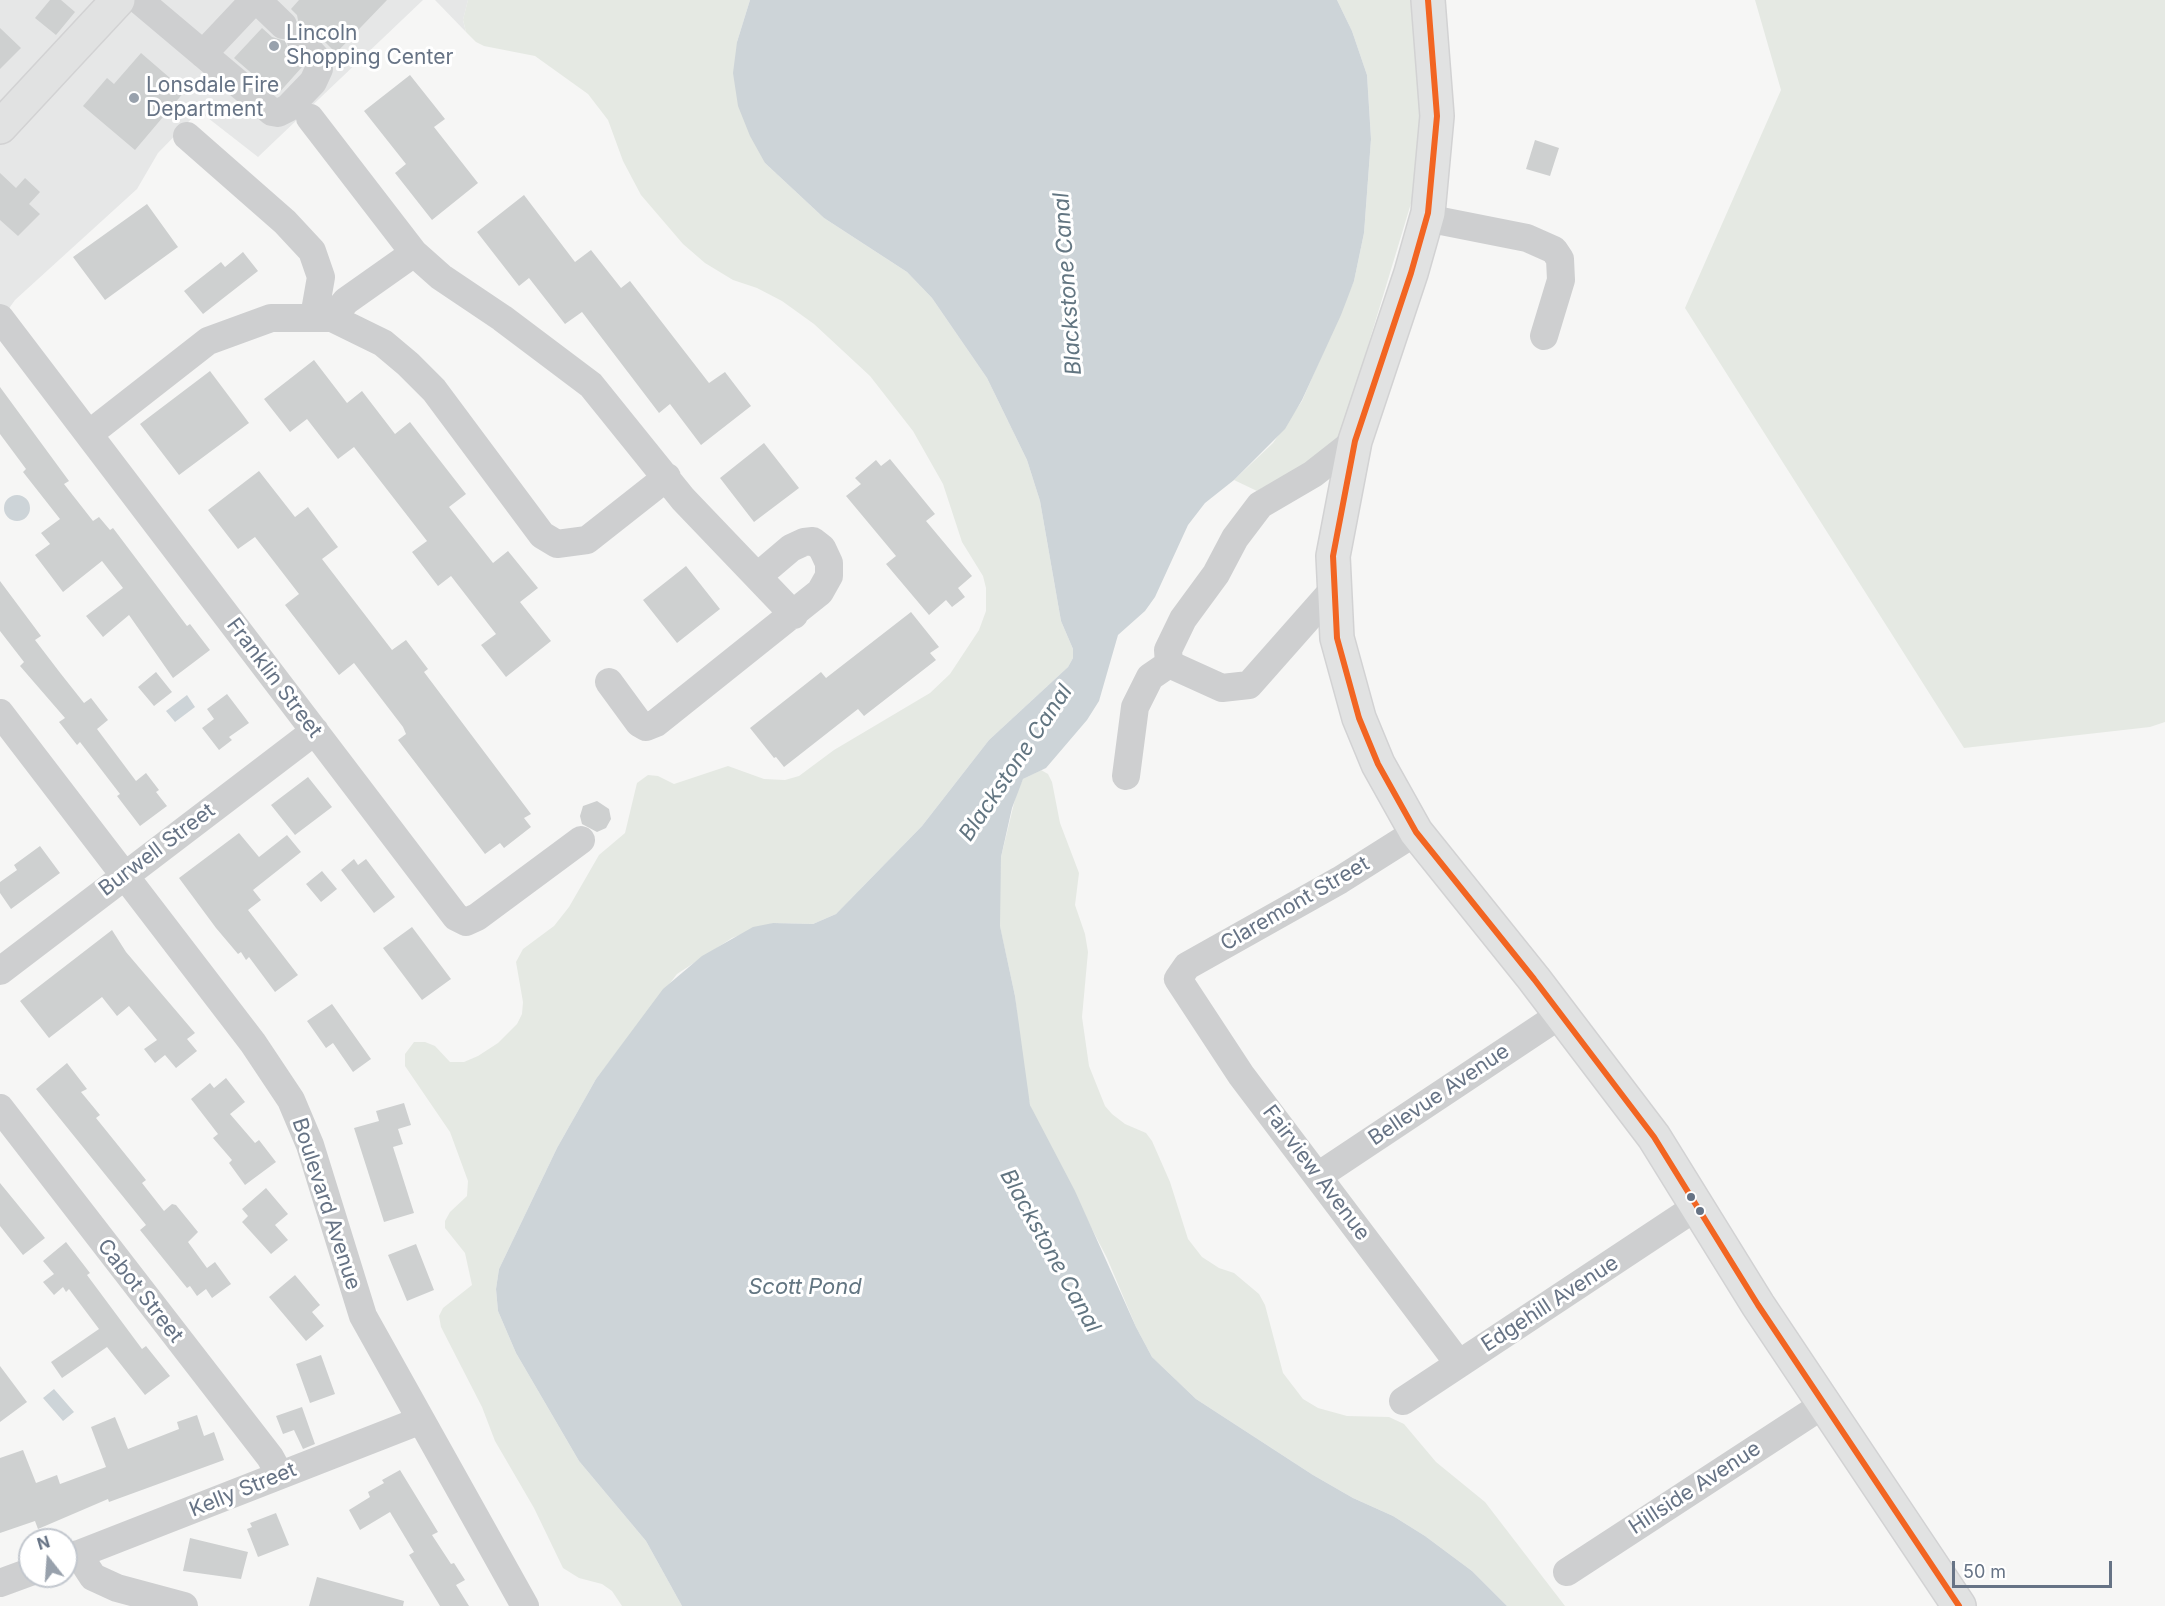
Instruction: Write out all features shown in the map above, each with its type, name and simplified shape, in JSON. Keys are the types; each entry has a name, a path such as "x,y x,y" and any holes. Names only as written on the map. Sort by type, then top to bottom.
{"main road":[{"path":"1428,0 1437,116 1426,218 1411,273 1355,441 1333,556 1333,590 1341,656 1359,718 1378,764 1416,832 1654,1137 1696,1207 1823,1405 1954,1604"},
{"path":"0,126 106,4"}],"street":[{"path":"139,0 265,107 278,113 288,108 313,82 319,69 317,59 255,0 203,54"},
{"path":"309,118 414,253 441,277 522,332 591,385 667,477 682,499 794,615"},
{"path":"187,136 285,222 312,251 321,277 323,318"},
{"path":"1426,218 1527,238 1554,250 1560,259 1561,280 1544,336"},
{"path":"323,318 414,253"},
{"name":"Franklin Street","path":"0,318 456,917 466,922 477,917 581,840"},
{"path":"89,434 208,341 271,318 323,318 383,343 408,364 434,390 542,535 557,544 572,544 587,540 667,477"},
{"path":"1169,664 1168,650 1183,619 1216,574 1235,538 1260,505 1312,474 1355,441"},
{"path":"609,682 639,723 646,727 656,723 820,592 829,576 829,563 822,548 813,541 804,542 791,548 758,576"},
{"path":"1169,664 1222,688 1249,685 1333,590"},
{"path":"1126,776 1135,707 1150,676 1169,664"},
{"name":"Boulevard Avenue","path":"0,713 254,1043 291,1100 310,1145 363,1316 419,1421 525,1606"},
{"name":"Burwell Street","path":"0,971 124,874 315,731"},
{"name":"Claremont Street","path":"1178,979 1187,966 1340,880 1416,832"},
{"name":"Fairview Avenue","path":"1178,979 1241,1075 1459,1364"},
{"name":"Bellevue Avenue","path":"1318,1176 1560,1015"},
{"name":"Cabot Street","path":"0,1108 270,1457 279,1475"},
{"name":"Edgehill Avenue","path":"1403,1401 1696,1207"},
{"name":"Hillside Avenue","path":"1567,1572 1823,1405"},
{"name":"Kelly Street","path":"78,1555 419,1421"},
{"path":"78,1563 93,1577 117,1588 184,1606"},
{"path":"0,1583 18,1576"}],"shaded area":[{"path":"0,0 423,0 258,157 199,111 158,153 137,189 15,300 0,321"},
{"path":"435,0 468,0 463,20 466,32"},
{"path":"468,0 750,0 737,42 765,163 824,218 907,272 932,298 987,378 1027,460 1040,501 1061,621 1073,649 1073,658 1068,667 989,740 922,826 836,914 813,924 773,923 732,938 677,974 596,1079 557,1148 499,1269 496,1289 498,1311 516,1353 579,1461 646,1541 682,1606 622,1606 612,1591 602,1584 579,1578 563,1568 534,1508 495,1441 482,1407 441,1327 439,1316 443,1308 472,1285 465,1253 445,1228 445,1221 450,1212 467,1196 468,1181 450,1132 405,1066 405,1054 414,1042 425,1042 435,1046 450,1062 464,1062 498,1043 517,1024 522,1014 523,1002 516,962 523,949 554,926 569,907 599,855 625,833 637,783 648,775 658,776 674,784 728,766 764,779 785,780 799,776 834,750 930,693 950,674 979,630 986,611 986,588 983,576 962,542 943,484 913,431 870,376 814,324 782,301 757,288 733,280 705,263 683,244 641,195 623,161 608,120 588,94 535,56 484,46 476,42 466,32 463,20"},
{"path":"1337,0 1413,0 1420,74 1421,144 1418,166 1412,200 1338,445 1257,491 1234,480 1273,443 1302,401 1354,281 1364,233 1371,139 1367,75 1352,31"},
{"path":"1755,0 2165,0 2165,722 2150,727 1964,748 1685,308 1781,90"},
{"path":"1041,770 1048,774 1052,782 1060,823 1079,873 1075,905 1085,934 1088,952 1082,1017 1089,1066 1105,1106 1125,1124 1146,1133 1152,1141 1170,1182 1188,1239 1202,1257 1219,1268 1234,1273 1259,1294 1265,1305 1283,1373 1303,1399 1318,1408 1347,1416 1389,1417 1404,1424 1436,1462 1485,1502 1565,1606 1507,1606 1472,1571 1425,1536 1393,1516 1353,1498 1313,1475 1196,1399 1152,1357 1136,1327 1107,1258 1038,1125 1030,1105 1024,1079 1015,996 1000,927 999,891 1001,857 1017,791 1023,779"}],"water":[{"name":"Scott Pond","path":"750,0 1337,0 1352,31 1367,75 1371,139 1364,233 1354,281 1341,315 1302,400 1285,429 1234,480 1205,503 1188,525 1155,597 1145,611 1118,635 1099,701 1087,720 1046,768 1023,779 1012,808 1001,857 1000,926 1015,996 1030,1105 1075,1191 1136,1327 1152,1357 1196,1399 1313,1475 1353,1498 1393,1516 1425,1536 1472,1571 1507,1606 682,1606 646,1541 579,1461 516,1353 498,1311 496,1289 499,1269 557,1148 596,1079 663,989 702,956 753,927 773,923 813,924 836,914 922,826 989,740 1068,667 1073,658 1073,649 1061,621 1040,501 1027,460 987,378 932,298 907,272 824,218 765,163 750,136 738,106 733,73 737,42"},
{"path":"17,495 26,499 30,508 26,517 17,521 8,517 4,508 8,499"},
{"path":"187,695 195,707 175,722 166,711"},
{"path":"54,1389 74,1412 63,1421 43,1398"}],"building":[{"path":"50,0 61,0 75,12 56,35 35,18"},
{"path":"299,0 387,0 336,53 313,30 299,25 297,15 291,9"},
{"path":"0,28 21,48 0,69"},
{"path":"262,28 272,37 285,41 292,57 302,67 277,95 234,58"},
{"name":"Lonsdale Fire Department","path":"141,53 185,91 135,150 83,106 107,78 114,84"},
{"path":"410,75 445,119 434,127 478,183 432,220 395,173 406,164 364,111"},
{"path":"1535,140 1559,148 1550,176 1526,169"},
{"path":"0,173 16,188 25,178 40,192 29,204 40,214 18,236 0,220"},
{"path":"524,195 575,262 591,250 621,288 630,281 709,383 725,372 751,406 701,445 670,404 659,413 582,312 565,324 529,278 519,286 477,232"},
{"path":"147,204 178,247 105,300 73,257"},
{"path":"243,252 258,271 203,314 184,291 221,262 225,267"},
{"path":"314,360 347,403 362,391 395,434 410,422 466,494 449,507 493,563 508,551 538,588 520,602 551,641 506,677 481,645 496,634 451,576 438,586 412,552 427,541 354,447 338,459 307,419 290,432 264,399"},
{"path":"210,371 249,423 179,475 140,424"},
{"path":"0,387 69,481 64,484 93,521 99,517 110,530 113,528 187,626 190,624 210,650 173,678 129,615 103,637 86,616 123,588 102,561 63,592 35,555 50,544 41,533 60,519 23,472 26,469 0,434"},
{"path":"764,443 799,488 754,522 720,478"},
{"path":"890,459 935,514 926,521 972,576 958,588 965,597 952,607 946,600 929,615 886,564 896,556 846,496 861,484 855,478 876,460 881,466"},
{"path":"259,471 295,517 308,507 338,547 322,559 392,650 406,640 428,669 424,672 531,814 524,818 531,827 504,848 500,843 485,854 398,740 406,734 403,727 354,663 339,675 285,605 299,594 255,537 238,549 208,510"},
{"path":"686,566 720,609 677,643 643,600"},
{"path":"0,581 41,636 35,640 61,674 84,703 91,698 108,720 97,729 136,781 146,773 159,790 156,792 167,806 140,826 117,796 120,794 80,742 77,745 59,722 65,718 20,666 24,662 0,631"},
{"path":"911,612 939,647 930,653 936,660 864,716 858,709 784,767 750,728 821,672 826,678"},
{"path":"156,672 172,692 154,706 138,687"},
{"path":"227,694 249,723 229,737 232,740 219,750 202,728 214,719 207,709"},
{"path":"308,777 332,807 295,835 271,805"},
{"path":"597,801 609,809 611,819 606,828 597,832 582,824 580,816 583,806"},
{"path":"239,833 259,857 287,835 301,852 253,890 261,900 248,910 298,975 275,992 249,957 246,960 241,952 238,954 216,928 179,878"},
{"path":"40,846 60,873 11,909 0,893 0,882 17,870 14,865"},
{"path":"354,859 358,865 366,859 395,897 374,913 341,870"},
{"path":"322,871 337,889 321,902 306,884"},
{"path":"412,927 451,979 422,1000 383,948"},
{"path":"112,930 126,952 195,1033 187,1039 197,1051 176,1068 165,1055 155,1063 144,1049 157,1040 129,1006 117,1016 102,997 49,1038 20,1001"},
{"path":"332,1004 371,1059 353,1072 333,1043 326,1048 307,1021"},
{"path":"67,1063 87,1089 81,1092 100,1115 96,1118 146,1180 142,1183 164,1211 172,1204 176,1205 198,1232 188,1242 207,1268 215,1262 231,1284 212,1298 206,1289 197,1296 190,1286 187,1288 140,1230 146,1225 36,1089"},
{"path":"226,1078 245,1102 230,1114 255,1143 259,1140 276,1162 245,1185 229,1163 232,1160 213,1138 218,1134 191,1099 210,1083 214,1088"},
{"path":"404,1103 411,1125 398,1129 403,1144 393,1147 414,1213 384,1222 354,1128 379,1121 376,1111"},
{"path":"0,1183 45,1238 23,1255 0,1226"},
{"path":"266,1188 288,1214 275,1225 288,1240 271,1254 242,1222 248,1216 242,1209"},
{"path":"66,1242 90,1273 87,1275 142,1349 146,1346 170,1376 145,1395 107,1347 62,1378 51,1362 99,1329 69,1289 66,1292 63,1287 54,1295 43,1282 54,1274 43,1261"},
{"path":"416,1244 434,1290 407,1301 388,1255"},
{"path":"295,1275 320,1305 312,1312 324,1326 306,1341 269,1297"},
{"path":"321,1355 335,1394 310,1403 296,1364"},
{"path":"0,1366 27,1402 0,1422"},
{"path":"302,1407 315,1444 303,1449 294,1430 283,1434 276,1416"},
{"path":"197,1415 204,1436 214,1432 224,1460 109,1502 108,1499 40,1528 38,1528 35,1521 0,1533 0,1458 23,1450 36,1483 57,1475 60,1484 106,1467 91,1427 115,1417 128,1449 179,1429 177,1422"},
{"path":"400,1470 438,1532 432,1535 451,1564 454,1563 465,1580 456,1585 469,1606 440,1606 409,1555 414,1552 390,1512 360,1530 349,1510 370,1497 368,1492 384,1483 382,1480"},
{"path":"276,1513 289,1545 258,1557 247,1529 252,1527 250,1523"},
{"path":"190,1538 248,1552 241,1579 183,1571"},
{"path":"317,1577 404,1601 403,1606 309,1606"}],"transit line":[{"path":"1428,0 1437,116 1428,213 1411,273 1355,441 1333,556 1337,638 1359,718 1378,764 1416,832 1534,979 1654,1137 1758,1305 1959,1606"}],"place":[{"name":"Lincoln Shopping Center","path":"274,46"},
{"name":"Lonsdale Fire Department","path":"134,98"}],"water label":[{"name":"Blackstone Canal","path":"1068,284"},
{"name":"Blackstone Canal","path":"1016,763"},
{"name":"Blackstone Canal","path":"1050,1251"}]}
